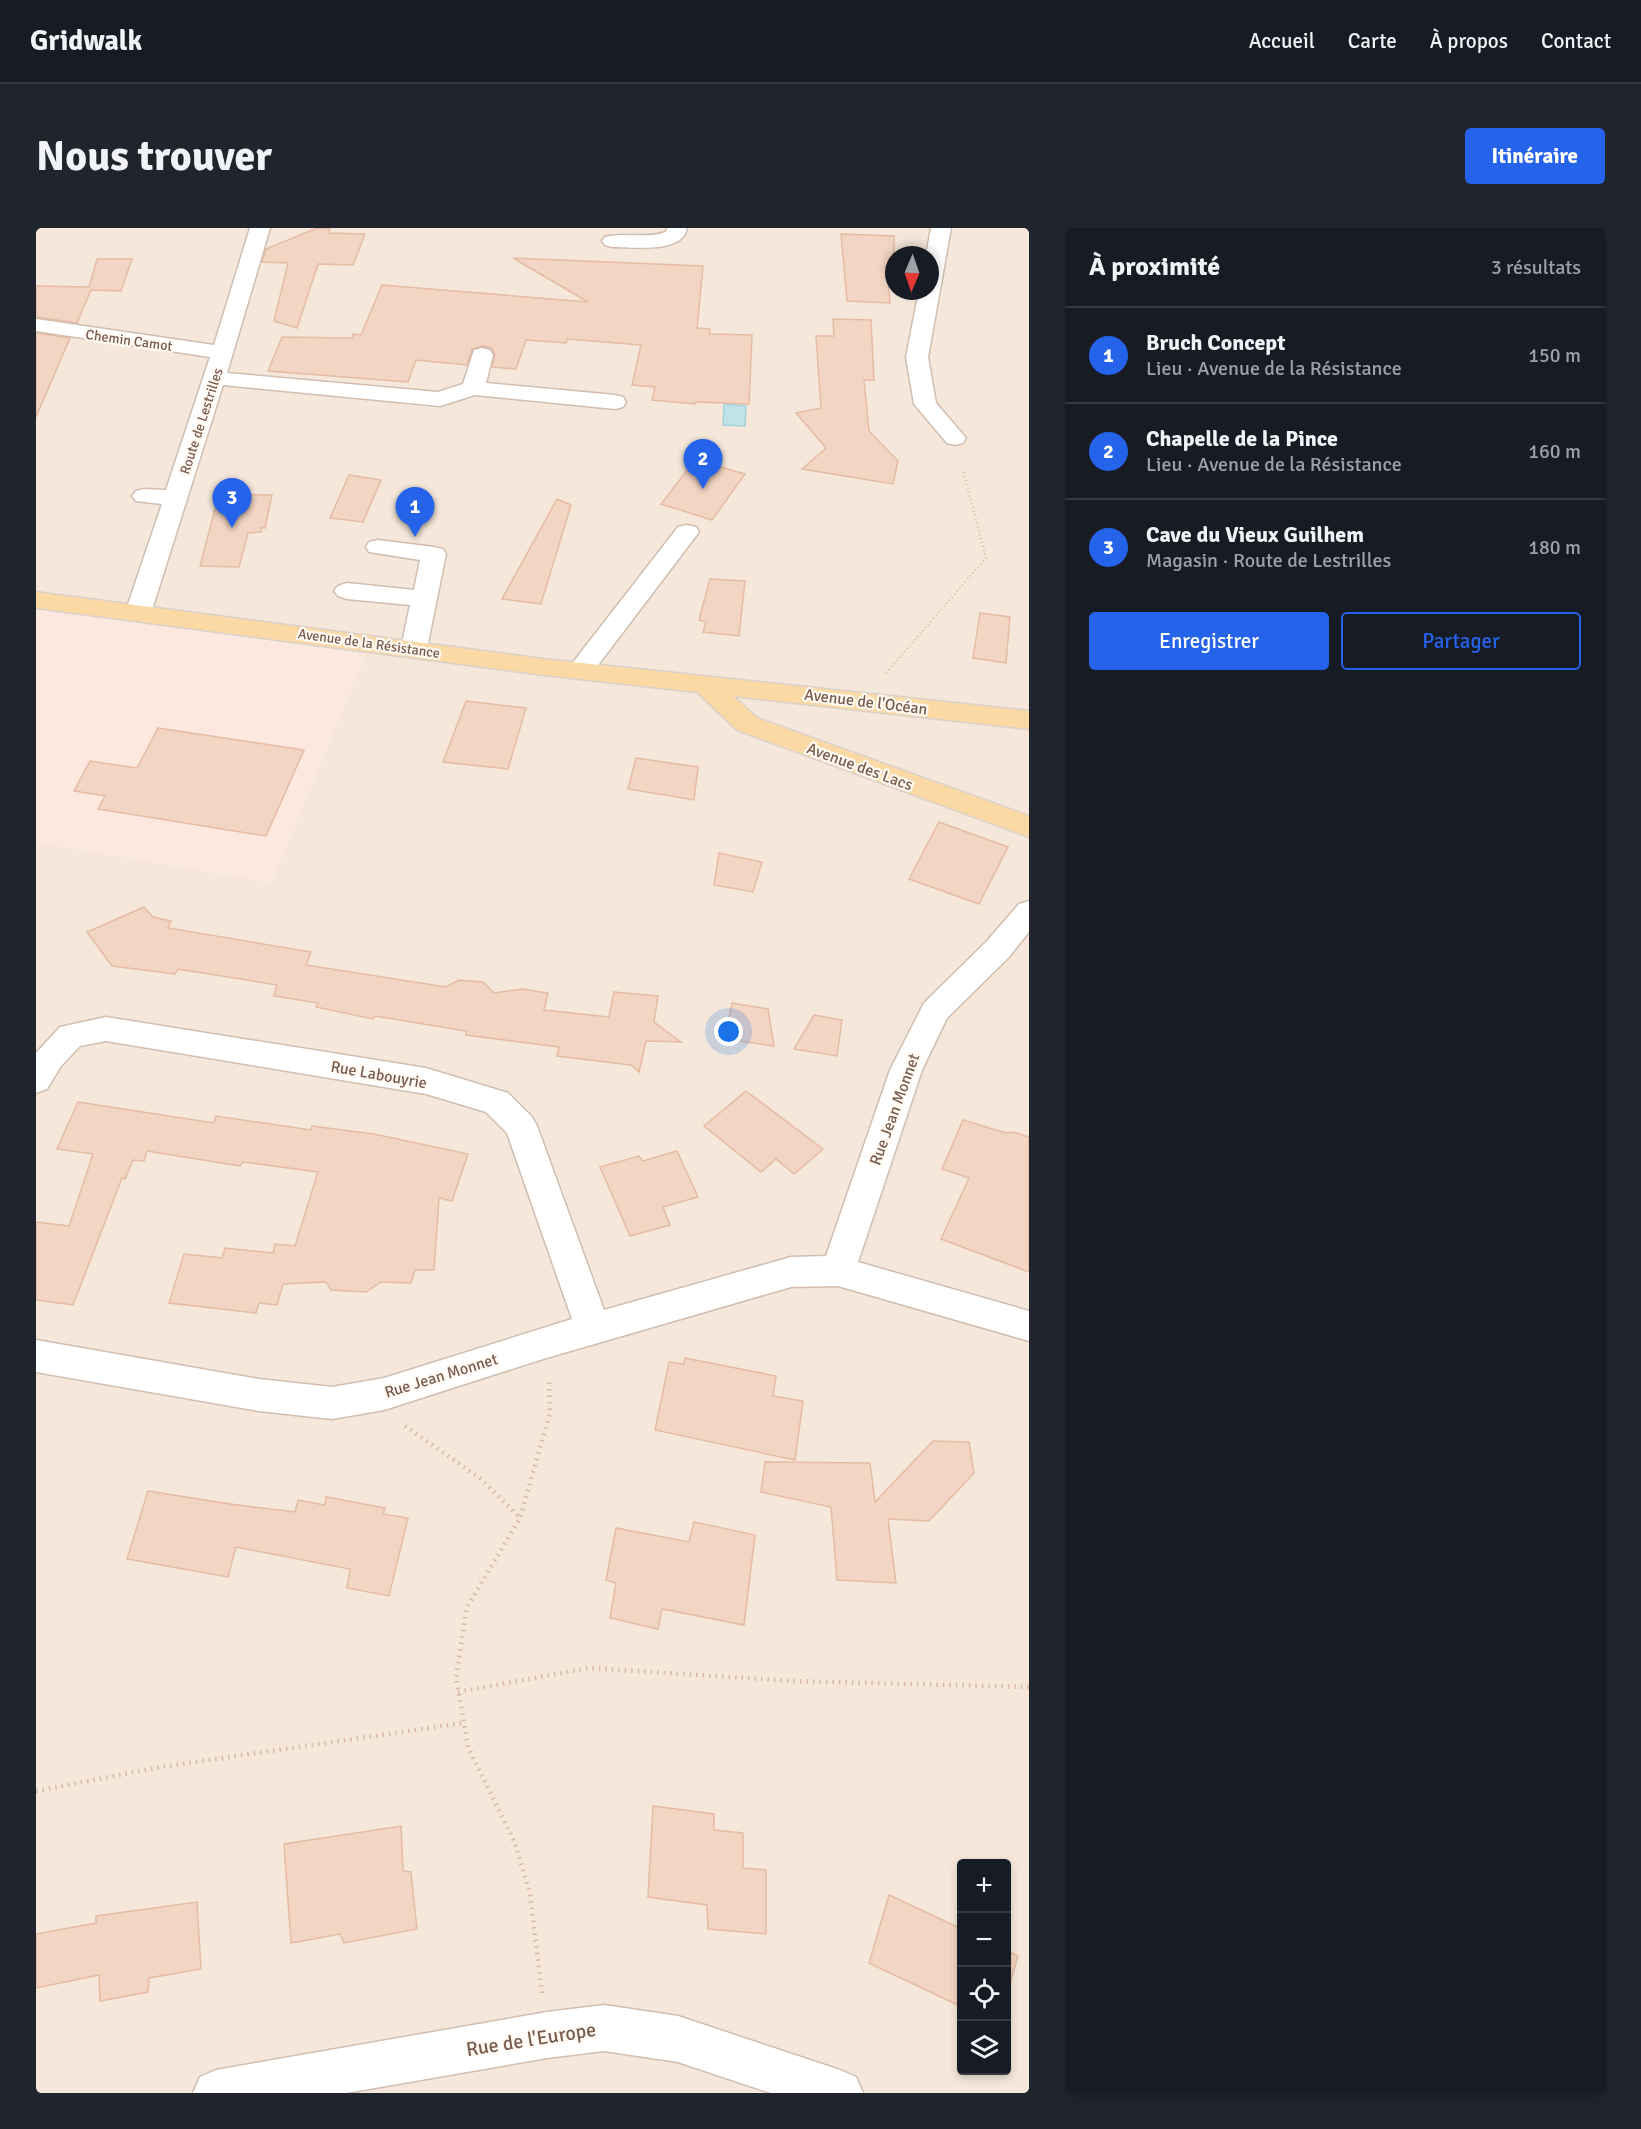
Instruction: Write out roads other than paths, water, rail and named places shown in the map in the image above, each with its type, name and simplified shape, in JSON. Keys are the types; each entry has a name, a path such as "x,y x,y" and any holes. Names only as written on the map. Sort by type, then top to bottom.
{"main road":[{"name":"Avenue de la Résistance","path":"36,600 580,671 703,683"},
{"name":"Avenue de l'Océan","path":"703,683 1029,720"},
{"name":"Avenue des Lacs","path":"703,683 747,724 1029,827"}],"street":[{"name":"Route de Lestrilles","path":"138,613 215,378 260,228"},
{"path":"612,241 657,242 676,235 677,228"},
{"path":"941,228 928,309 917,357 925,404 955,438"},
{"name":"Chemin Camot","path":"36,326 223,352"},
{"path":"473,388 482,355"},
{"path":"215,378 440,399 473,388 615,402"},
{"path":"144,496 176,498"},
{"path":"580,671 687,532"},
{"path":"378,547 434,554 414,648"},
{"path":"347,591 425,599"},
{"name":"Rue Jean Monnet","path":"838,1271 906,1070 935,1011 997,950 1029,912"},
{"name":"Rue Labouyrie","path":"36,1080 50,1057 71,1036 106,1029 426,1081 497,1102 520,1125 593,1328"},
{"name":"Rue Jean Monnet","path":"36,1356 269,1396 332,1403 384,1394 593,1328 791,1272 838,1271 1029,1326"},
{"name":"Rue de l'Europe","path":"216,2093 547,2035 604,2028 678,2039 840,2093"}],"water":[{"path":"724,404 746,406 745,426 723,425"}],"place":[{"name":"Chapelle de la Pince","path":"703,489"},
{"name":"Cave du Vieux Guilhem","path":"232,528"},
{"name":"Bruch Concept","path":"415,537"}]}
